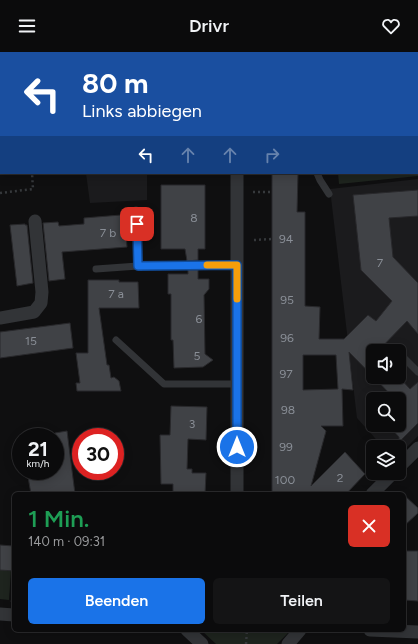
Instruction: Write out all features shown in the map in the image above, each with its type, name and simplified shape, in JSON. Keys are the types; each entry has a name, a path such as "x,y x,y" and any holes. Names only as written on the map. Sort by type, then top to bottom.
{"street":[{"path":"237,492 238,174"},
{"path":"0,318 34,312 41,303 42,292 35,221"},
{"path":"406,460 418,448"},
{"path":"374,492 386,480"},
{"path":"0,614 12,610"},
{"path":"189,632 202,644"},
{"path":"288,644 298,632"},
{"path":"406,632 418,632"}],"lane":[{"path":"317,174 329,194"},
{"path":"136,210 138,266"},
{"path":"96,269 138,266 237,265"},
{"path":"116,340 164,384 237,384"},
{"path":"406,360 418,372"}],"path":[{"path":"0,193 33,189 32,174"},
{"path":"253,192 272,192"},
{"path":"254,240 272,239"},
{"path":"246,644 247,632"}],"shaded area":[{"path":"86,174 147,174 147,200 90,203"},
{"path":"338,174 418,174 418,176 339,184"},
{"path":"418,179 418,436 406,448 406,440 377,440 370,432 406,432 406,392 366,392 366,428 357,418 330,189"},
{"path":"0,570 11,570 9,600 0,599"},
{"path":"203,632 289,632 277,644 216,644"}],"building":[{"path":"272,174 298,174 297,212 305,212 305,306 320,307 319,339 344,339 368,315 376,321 392,301 361,270 353,195 418,190 418,216 389,218 393,257 418,283 418,334 407,321 385,344 366,344 366,370 349,352 353,390 342,389 343,426 321,426 326,431 311,486 345,452 365,474 348,492 272,492","holes":["303,355 336,355 338,389 303,390"]},
{"path":"161,185 205,185 205,249 198,249 198,260 187,261 185,249 161,249"},
{"path":"121,215 121,222 125,221 127,247 62,252 65,279 49,281 43,223 58,222 59,226 84,224 84,218"},
{"path":"10,225 27,225 33,283 17,286"},
{"path":"188,270 198,270 198,279 209,279 209,289 204,295 205,354 213,360 203,367 174,368 173,340 171,340 171,294 168,294 168,274 188,274"},
{"path":"88,280 119,280 119,282 138,282 139,308 99,308 107,365 109,365 111,378 114,377 119,381 121,391 77,391 76,383 80,383 76,353 88,353"},
{"path":"70,323 73,348 0,358 0,332"},
{"path":"418,382 418,423 401,440 399,440 399,437 394,432 406,432 406,392 388,392 380,384 405,384 410,389"},
{"path":"171,406 207,407 206,440 188,439 187,469 192,469 192,473 206,473 205,492 173,492 173,484 161,484 160,435 170,435"},
{"path":"67,431 72,480 75,492 31,492 29,480 64,480 64,432"},
{"path":"406,497 418,508 418,513 406,524"},
{"path":"0,545 12,546 12,571 0,570"},
{"path":"406,551 418,551 418,601 406,600"}],"slow traffic":[{"path":"207,265 237,265 237,299"}],"route":[{"path":"137,224 138,266 237,265 237,447"}]}
